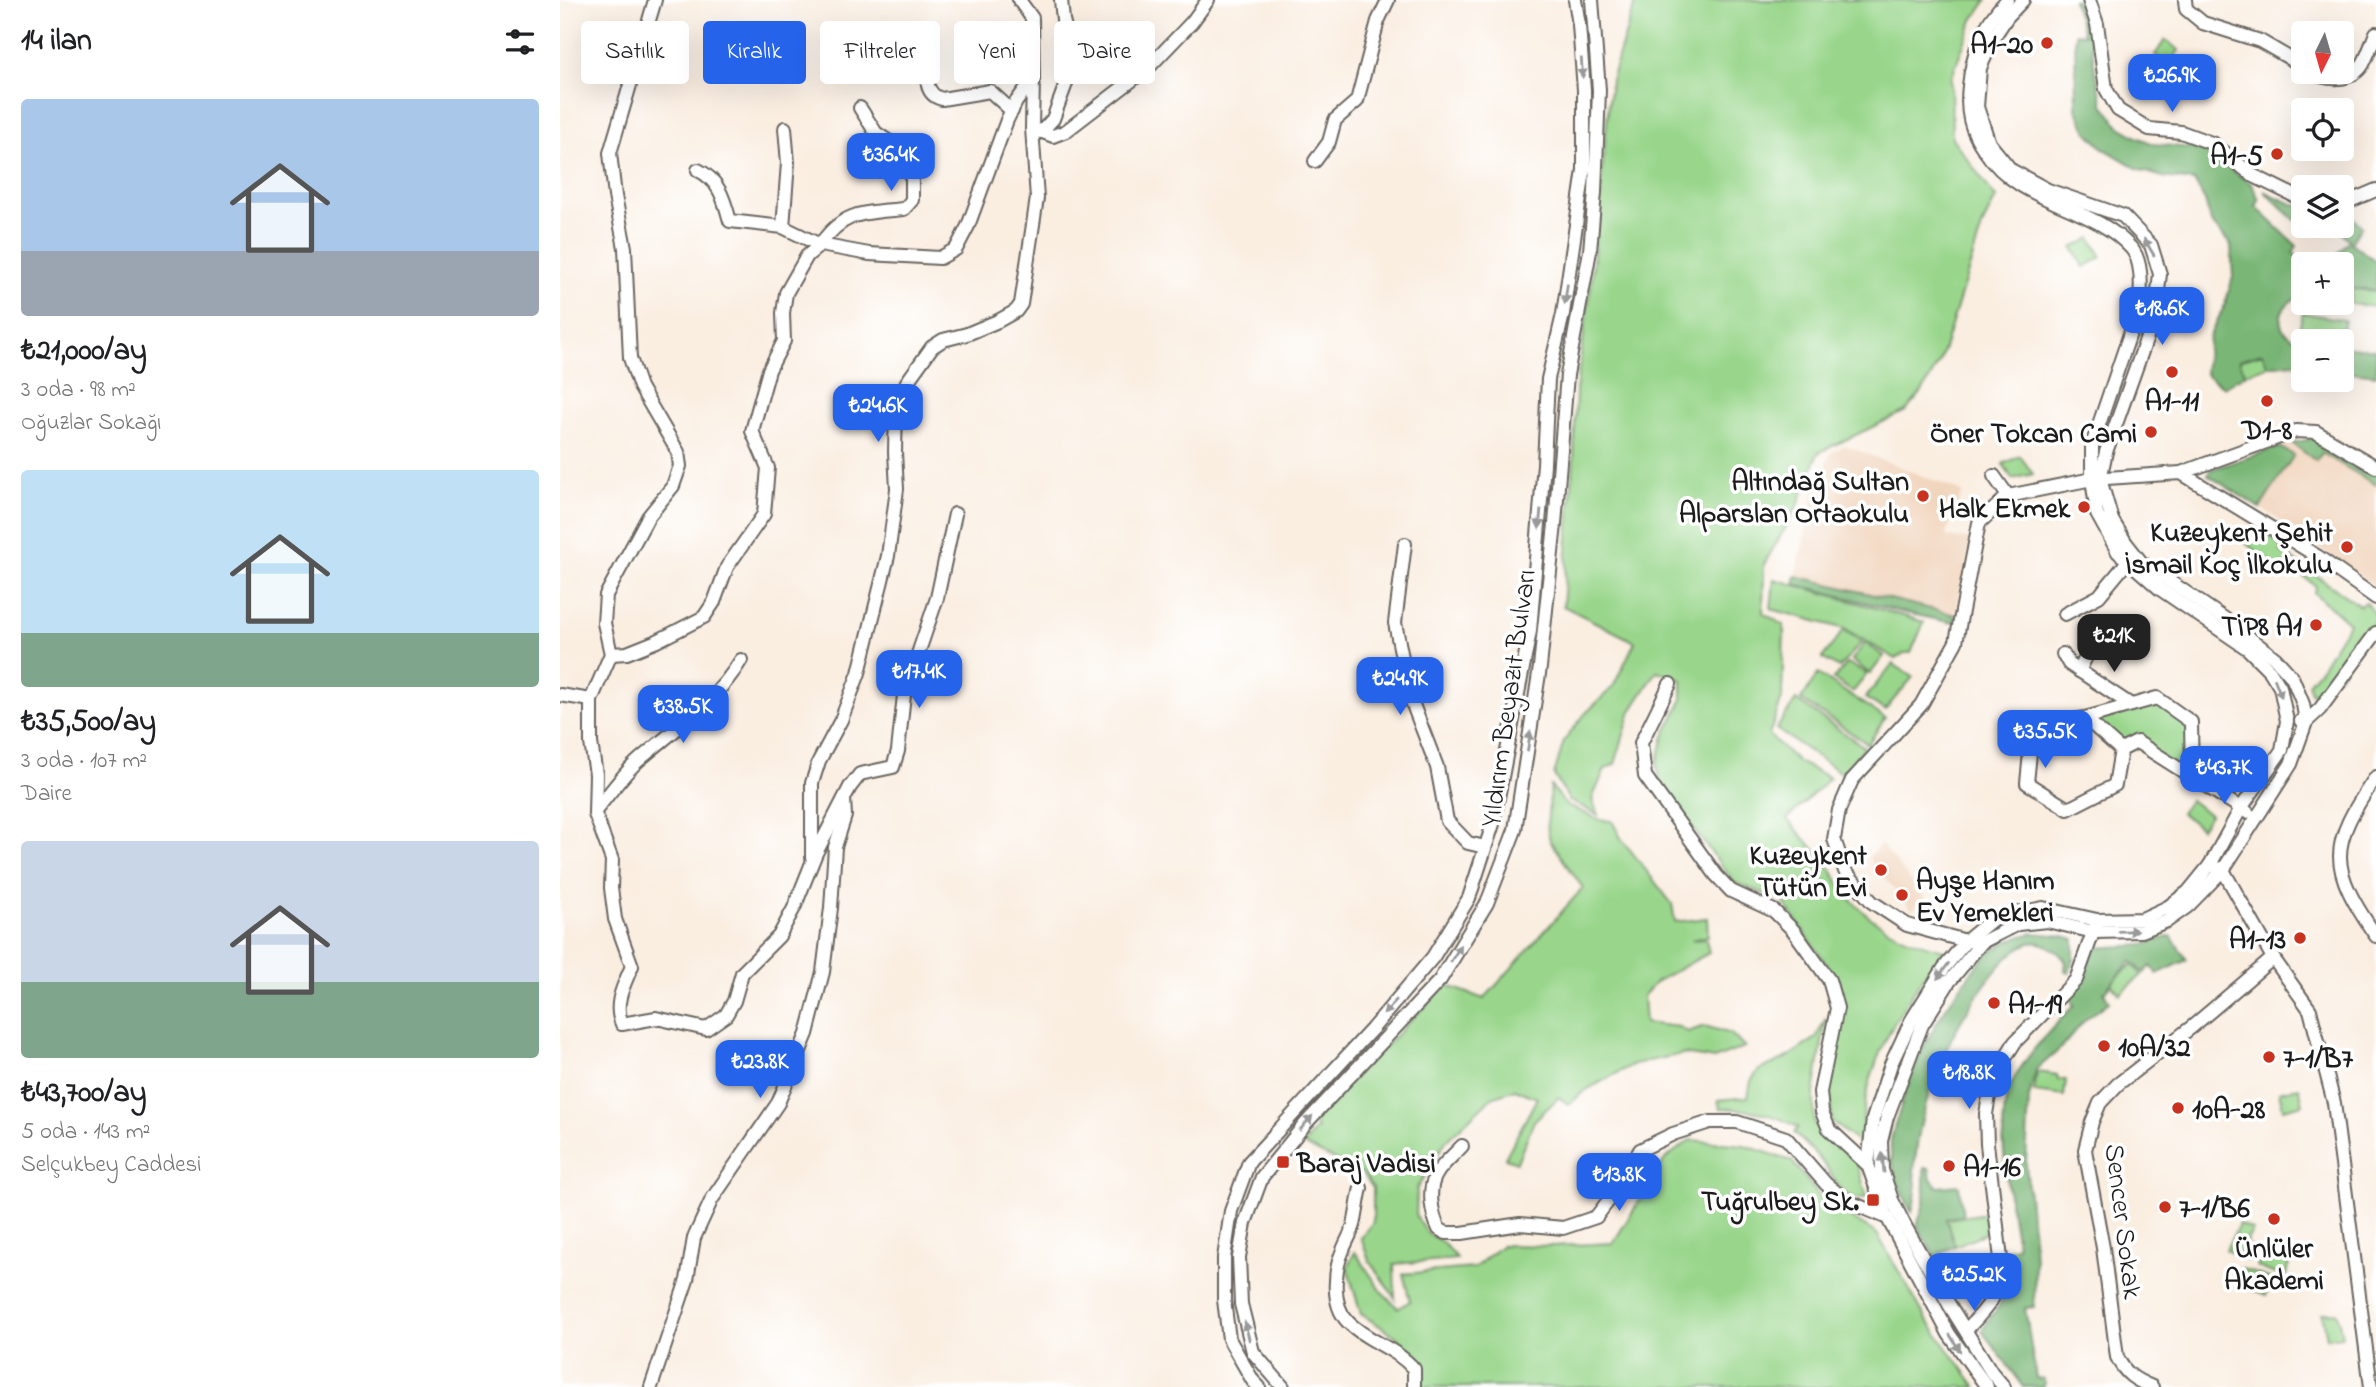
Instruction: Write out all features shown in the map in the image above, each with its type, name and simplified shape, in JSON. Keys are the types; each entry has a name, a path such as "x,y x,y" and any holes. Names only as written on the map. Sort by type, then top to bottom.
{"street":[{"path":"655,0 610,153 625,248 631,358 640,387 678,452 680,466 673,486 648,517 606,595 604,623 611,654 591,700 596,810 612,860 611,888 615,919 632,966 619,998 618,1014 622,1024 656,1018 706,1029 726,1015 734,1001 742,973 779,936 844,798 860,774 893,767 898,751 904,695 937,598 955,514"},
{"path":"1019,0 1032,21"},
{"path":"1037,130 1053,119 1071,70 1071,52 1061,0"},
{"path":"1037,130 1053,136 1066,131 1148,68 1192,22 1208,0"},
{"path":"1315,161 1329,142 1335,120 1357,101 1378,21 1388,0"},
{"name":"Yıldırım Beyazıt Bulvarı","path":"1259,1387 1230,1339 1224,1300 1224,1258 1230,1211 1249,1162 1433,957 1469,898 1493,824 1530,631 1549,379 1563,314 1584,170 1584,90 1575,0"},
{"name":"Yıldırım Beyazıt Bulvarı","path":"1283,1387 1253,1352 1241,1304 1239,1257 1245,1223 1262,1177 1306,1123 1440,980 1487,903 1515,830 1540,667 1567,375 1590,251 1599,90 1592,0"},
{"path":"1868,1165 1873,1119 1891,1064 1925,995 1966,941 1994,918 2043,908 2095,926 2142,919 2168,907 2188,892 2210,864 2241,808 2282,750 2287,721 2280,687 2270,671 2248,649 2160,589 2131,557 2112,520 2096,479 2092,445 2140,304 2142,281 2133,250 2109,229 2014,182 1992,163 1975,137 1968,121 1967,100 1975,51 1982,33 2007,0"},
{"path":"2023,0 1995,35 1982,65 1977,107 1989,143 2011,170 2048,191 2123,216 2151,245 2160,274 2155,315 2096,479"},
{"path":"2089,0 2097,24 2106,89 2119,110 2149,129 2181,132 2214,144 2252,175 2291,194"},
{"path":"2185,0 2186,9 2203,23 2260,41 2291,59"},
{"path":"2354,72 2362,67 2376,33"},
{"path":"928,84 930,93 942,99 990,91 1012,111"},
{"path":"698,170 710,176 724,197 730,221 783,227 820,245 869,254 940,258 956,249 968,226 1012,111 1030,84"},
{"path":"812,863 812,783 819,761 841,720 859,673 888,556 897,489 896,407 907,382 932,347 943,340 967,334 998,321 1016,311 1021,304 1037,198 1037,130 1033,84"},
{"path":"611,654 627,653 704,617 714,603 727,567 764,514 768,468 752,430 769,369 784,341 783,313 786,293 807,256 844,219 866,212 904,209 912,200 912,179 900,149 876,133 860,107"},
{"path":"783,227 788,163 785,128"},
{"path":"2354,199 2376,190"},
{"path":"2116,377 2131,381"},
{"path":"1982,942 1966,941 1907,925 1872,902 1845,872 1834,839 1839,810 1852,780 1921,705 1956,642 1979,523 2008,496 2096,479 2181,473 2296,431 2316,432 2376,467"},
{"path":"2181,473 2317,556 2376,598"},
{"path":"1994,476 2008,496"},
{"path":"1405,544 1395,623 1410,696 1437,767 1447,821 1468,843 1485,847"},
{"path":"2065,614 2099,596 2131,557"},
{"path":"2131,557 2228,621 2276,659 2292,677 2303,704 2306,722"},
{"path":"1987,1387 1949,1334 1900,1229 1882,1170 1881,1141 1887,1116 1922,1025 1949,982 1982,942 2018,924 2047,922 2142,931 2167,921 2188,906 2223,870 2291,764 2306,722 2320,709 2376,633"},
{"path":"2063,654 2069,664 2131,705"},
{"path":"2079,671 2087,655"},
{"path":"596,810 637,762 725,683 741,660"},
{"path":"1670,684 1641,743 1645,776 1716,875 1731,891 1774,911 1793,930 1829,980 1837,1008 1820,1092 1822,1112 1829,1129 1868,1165 1888,1218"},
{"path":"560,695 591,700"},
{"path":"2121,750 2115,785 2068,809 2027,783 2031,743 2068,721 2157,698 2191,722 2192,777"},
{"path":"2085,718 2121,750"},
{"path":"2287,721 2306,722"},
{"path":"2121,750 2137,742 2256,818"},
{"path":"2376,777 2352,811 2345,827 2340,860 2346,888 2352,901 2376,936"},
{"path":"651,1387 687,1280 694,1238 712,1199 778,1103 807,1034 823,972 835,847 845,816 844,798"},
{"path":"2210,864 2223,870 2273,958 2310,1010 2334,1103 2371,1387"},
{"path":"1966,1330 1987,1308 2001,1283 2002,1267 1987,1144 1986,1114 1995,1074 2015,1042 2076,980 2095,926"},
{"name":"Sencer Sokak","path":"2152,1387 2137,1381 2123,1370 2117,1357 2103,1248 2085,1150 2091,1122 2100,1103 2118,1084 2193,1026 2273,958"},
{"path":"1462,1146 1435,1175 1432,1189 1432,1216 1439,1229 1446,1233 1520,1224 1563,1227 1596,1217 1618,1188 1640,1150 1673,1134 1710,1122 1738,1122 1786,1138 1826,1184 1847,1201 1888,1218 1900,1229 2004,1387"},
{"path":"1360,1188 1354,1226 1339,1263 1335,1284 1338,1301 1346,1321 1369,1338 1402,1355 1414,1368 1414,1387"}],"shaded area":[{"name":"Kuzeykent Şehit İsmail Koç İlkokulu","path":"2316,438 2376,473 2376,587 2242,495 2208,475 2210,470 2300,440"},
{"path":"1844,445 1963,492 1946,534 1947,537 1971,540 1956,615 1796,576 1813,498 1831,453"},
{"path":"1881,844 1926,899 1912,910 1868,858"}],"green space":[{"path":"1636,0 1987,0 1973,20 1951,78 1952,138 1996,198 1983,224 1940,361 1922,392 1906,411 1818,453 1797,508 1764,564 1763,613 1784,625 1782,698 1769,735 1798,762 1830,778 1787,819 1825,862 1844,891 1865,913 1888,930 1944,950 1918,984 1885,1041 1864,1108 1863,1146 1832,1122 1829,1088 1838,1036 1832,1039 1840,984 1782,900 1735,883 1661,787 1657,764 1664,736 1682,701 1682,680 1657,671 1631,711 1615,764 1605,769 1592,799 1598,815 1569,800 1554,775 1564,741 1585,714 1613,687 1635,642 1563,606 1576,390 1591,285 1611,80"},
{"path":"2073,0 2081,0 2090,31 2103,104 2120,127 2154,144 2200,149 2252,184 2259,200 2256,207 2297,246 2291,252 2291,302 2280,319 2282,326 2291,336 2291,363 2268,366 2262,353 2239,360 2245,374 2224,387 2205,374 2209,337 2224,307 2233,277 2231,245 2211,222 2205,201 2194,181 2163,177 2140,170 2103,148 2087,132 2076,109 2075,33 2084,34"},
{"path":"2165,40 2179,50 2169,65 2155,55"},
{"path":"2264,191 2291,204 2291,216"},
{"path":"2354,219 2362,226 2351,243 2376,261 2376,290 2354,289 2354,252 2339,252 2349,240 2347,238 2354,238"},
{"path":"2091,238 2102,257 2084,267 2073,248"},
{"path":"2354,289 2376,291 2376,307 2354,304"},
{"path":"2302,315 2345,320 2343,329 2299,329"},
{"path":"2354,347 2376,350 2376,375 2354,372"},
{"path":"2263,353 2268,366 2245,374 2239,360"},
{"path":"2316,438 2376,473 2376,485 2322,453 2316,461 2292,443"},
{"path":"2279,447 2294,455 2260,508 2208,475 2210,470"},
{"path":"2020,456 2033,474 2012,479 2003,464"},
{"path":"2260,529 2282,546 2281,551 2360,606 2365,602 2376,615 2372,626 2338,677 2334,675 2318,697 2311,692 2308,683 2321,668 2349,623 2314,593 2316,586 2285,563 2280,570 2232,532"},
{"path":"1796,576 1956,615 1954,623 1794,584"},
{"path":"1774,579 1924,622 1911,653 1904,653 1896,659 1845,629 1771,609"},
{"path":"2106,625 2124,628 2122,652 2106,651"},
{"path":"1844,630 1862,642 1839,668 1822,658"},
{"path":"1865,643 1884,656 1870,674 1852,660"},
{"path":"1848,663 1867,674 1853,692 1833,679"},
{"path":"1893,664 1913,677 1885,710 1865,698"},
{"path":"1818,674 1885,718 1868,744 1801,700"},
{"path":"2157,698 2191,722 2192,777 2137,742 2121,750 2085,718"},
{"path":"1796,700 1864,747 1844,775 1776,729"},
{"path":"1551,786 1566,805 1600,820 1612,821 1621,838 1672,904 1675,922 1707,918 1708,936 1691,940 1706,939 1709,953 1657,981 1643,996 1645,1023 1679,1027 1687,1032 1705,1026 1731,1034 1745,1047 1714,1059 1683,1054 1634,1064 1584,1091 1569,1105 1559,1097 1534,1121 1517,1162 1505,1158 1537,1098 1515,1089 1492,1097 1446,1141 1417,1188 1416,1216 1428,1234 1442,1242 1457,1259 1394,1264 1395,1298 1369,1260 1361,1238 1373,1222 1373,1188 1362,1173 1303,1145 1317,1128 1312,1120 1446,985 1484,999 1583,888 1550,841 1547,825"},
{"path":"2190,800 2210,815 2201,828 2181,813"},
{"path":"2033,933 2065,936 2074,940 2074,960 2069,973 2065,971 2066,961 2055,950 2040,943 2030,943 2006,959 1981,990 1951,1040 1926,1104 1916,1149 1916,1193 1912,1213 1896,1178 1891,1141 1918,1061 1942,1014 1981,961 2003,944"},
{"path":"2171,936 2187,960 2157,974 2151,966 2144,973 2131,961 2104,992 2109,1002 2085,1020 2061,1048 2036,1070 2029,1098 2026,1164 2035,1259 2034,1307 2025,1308 2036,1378 2044,1379 2044,1387 2024,1387 1982,1331 2000,1305 2006,1290 2007,1250 2017,1246 2003,1142 2006,1101 2011,1085 2031,1053 2074,1005 2070,999 2093,948 2143,945"},
{"path":"2133,964 2142,975 2120,994 2110,983"},
{"path":"1826,1018 1814,1093 1814,1122 1829,1139 1856,1160 1867,1197 1851,1197 1840,1188 1819,1158 1794,1133 1798,1127 1760,1113 1720,1108 1718,1100 1748,1097 1751,1081 1759,1070 1786,1058 1816,1038"},
{"path":"2037,1072 2057,1075 2058,1079 2066,1080 2064,1096 2034,1092"},
{"path":"2299,1087 2303,1104 2283,1109 2279,1092"},
{"path":"1690,1140 1744,1145 1792,1161 1822,1200 1877,1234 1927,1320 1976,1387 1420,1387 1420,1374 1397,1337 1361,1314 1347,1267 1355,1252 1382,1292 1398,1308 1410,1301 1403,1274 1474,1268 1502,1245 1613,1243 1666,1158"},
{"path":"1924,1168 1929,1168 1931,1179 1938,1187 1959,1185 1963,1215 1946,1219 1955,1246 1934,1256 1917,1226 1924,1204"},
{"path":"1988,1213 1990,1231 1955,1246 1946,1219"},
{"path":"2239,1224 2253,1230 2245,1243 2250,1246 2246,1260 2226,1250"},
{"path":"2262,1253 2289,1264 2285,1278 2257,1267"},
{"path":"2242,1269 2272,1279 2266,1296 2236,1284"},
{"path":"2337,1312 2342,1336 2327,1338 2322,1313"}],"place":[{"name":"A1-20","path":"2047,43"},
{"name":"A1-5","path":"2277,154"},
{"name":"A1-11","path":"2172,372"},
{"name":"D1-8","path":"2267,401"},
{"name":"Öner Tokcan Cami","path":"2151,432"},
{"name":"Altındağ Sultan Alparslan Ortaokulu","path":"1923,496"},
{"name":"Halk Ekmek","path":"2084,507"},
{"name":"Kuzeykent Şehit İsmail Koç İlkokulu","path":"2347,547"},
{"name":"TİP8 A1","path":"2316,625"},
{"name":"Kuzeykent Tütün Evi","path":"1881,870"},
{"name":"Ayşe Hanım Ev Yemekleri","path":"1902,895"},
{"name":"A1-13","path":"2300,938"},
{"name":"A1-19","path":"1994,1003"},
{"name":"10A/32","path":"2104,1046"},
{"name":"7-1/B7","path":"2269,1057"},
{"name":"10A-28","path":"2178,1108"},
{"name":"Baraj Vadisi","path":"1283,1162"},
{"name":"A1-16","path":"1949,1166"},
{"name":"Tuğrulbey Sk.","path":"1873,1200"},
{"name":"7-1/B6","path":"2165,1207"},
{"name":"Ünlüler Akademi","path":"2274,1219"}]}
